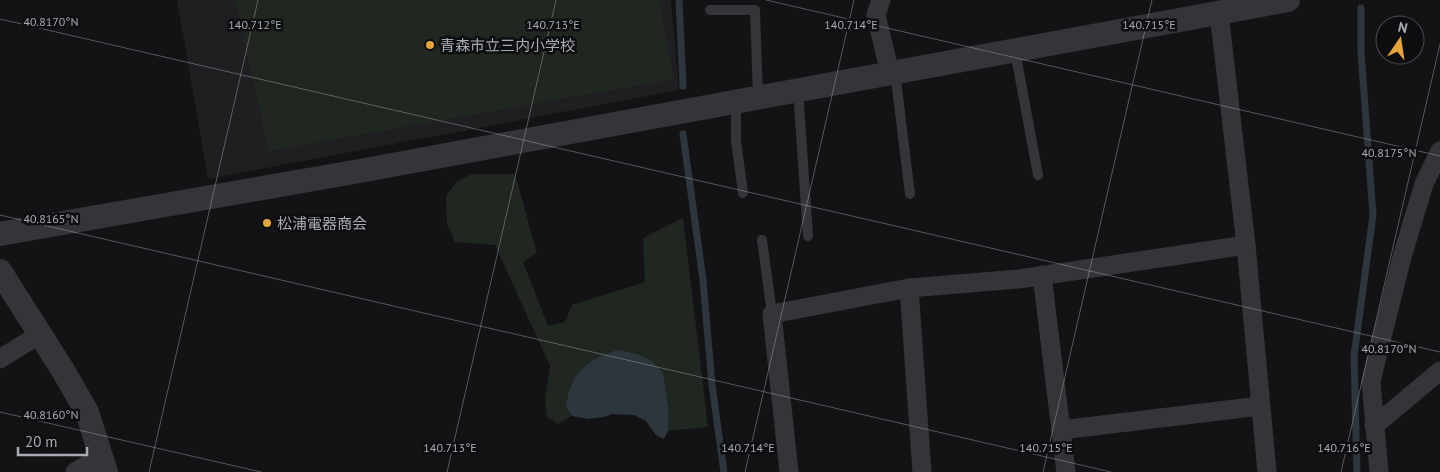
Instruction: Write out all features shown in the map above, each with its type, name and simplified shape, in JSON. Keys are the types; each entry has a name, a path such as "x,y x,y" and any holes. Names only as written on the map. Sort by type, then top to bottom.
{"street":[{"path":"881,0 876,15 892,73"},
{"path":"0,234 354,172 1015,51 1218,13 1249,4 1288,0"},
{"path":"1218,13 1246,245 1267,472"},
{"path":"1379,472 1371,381 1402,257 1424,184 1440,151"},
{"path":"789,472 772,314 909,288 1019,279 1246,245"},
{"path":"0,271 87,412 104,464 75,472"},
{"path":"1042,275 1066,472"},
{"path":"909,288 922,472"},
{"path":"0,359 40,334"},
{"path":"1374,426 1440,371"},
{"path":"1061,430 1260,406"}],"lane":[{"path":"710,10 755,10 747,99 736,141 743,193"},
{"path":"1015,51 1038,175"},
{"path":"892,73 910,194"},
{"path":"798,90 808,236"},
{"path":"762,240 772,314"}],"shaded area":[{"name":"青森市立三内小学校","path":"177,0 671,0 679,90 208,179"},
{"name":"青森市立三内小学校","path":"235,0 659,0 674,79 269,151"},
{"path":"472,174 515,174 537,253 523,262 548,326 565,322 572,305 645,282 643,238 683,218 708,427 668,431 668,405 663,373 566,407 572,416 558,424 547,417 545,399 550,366 495,245 455,242 447,224 446,196 456,182"},
{"path":"618,350 637,354 652,361 663,373 668,405 668,431 664,439 656,435 646,421 634,415 612,414 588,419 572,416 566,407 571,385 582,369 597,358"}],"waterway":[{"path":"679,0 683,86"},
{"path":"1357,472 1354,356 1373,215 1361,52 1361,8"},
{"path":"683,134 703,280 712,385 724,472"}],"place":[{"name":"青森市立三内小学校","path":"430,45"},
{"name":"松浦電器商会","path":"267,223"}]}
